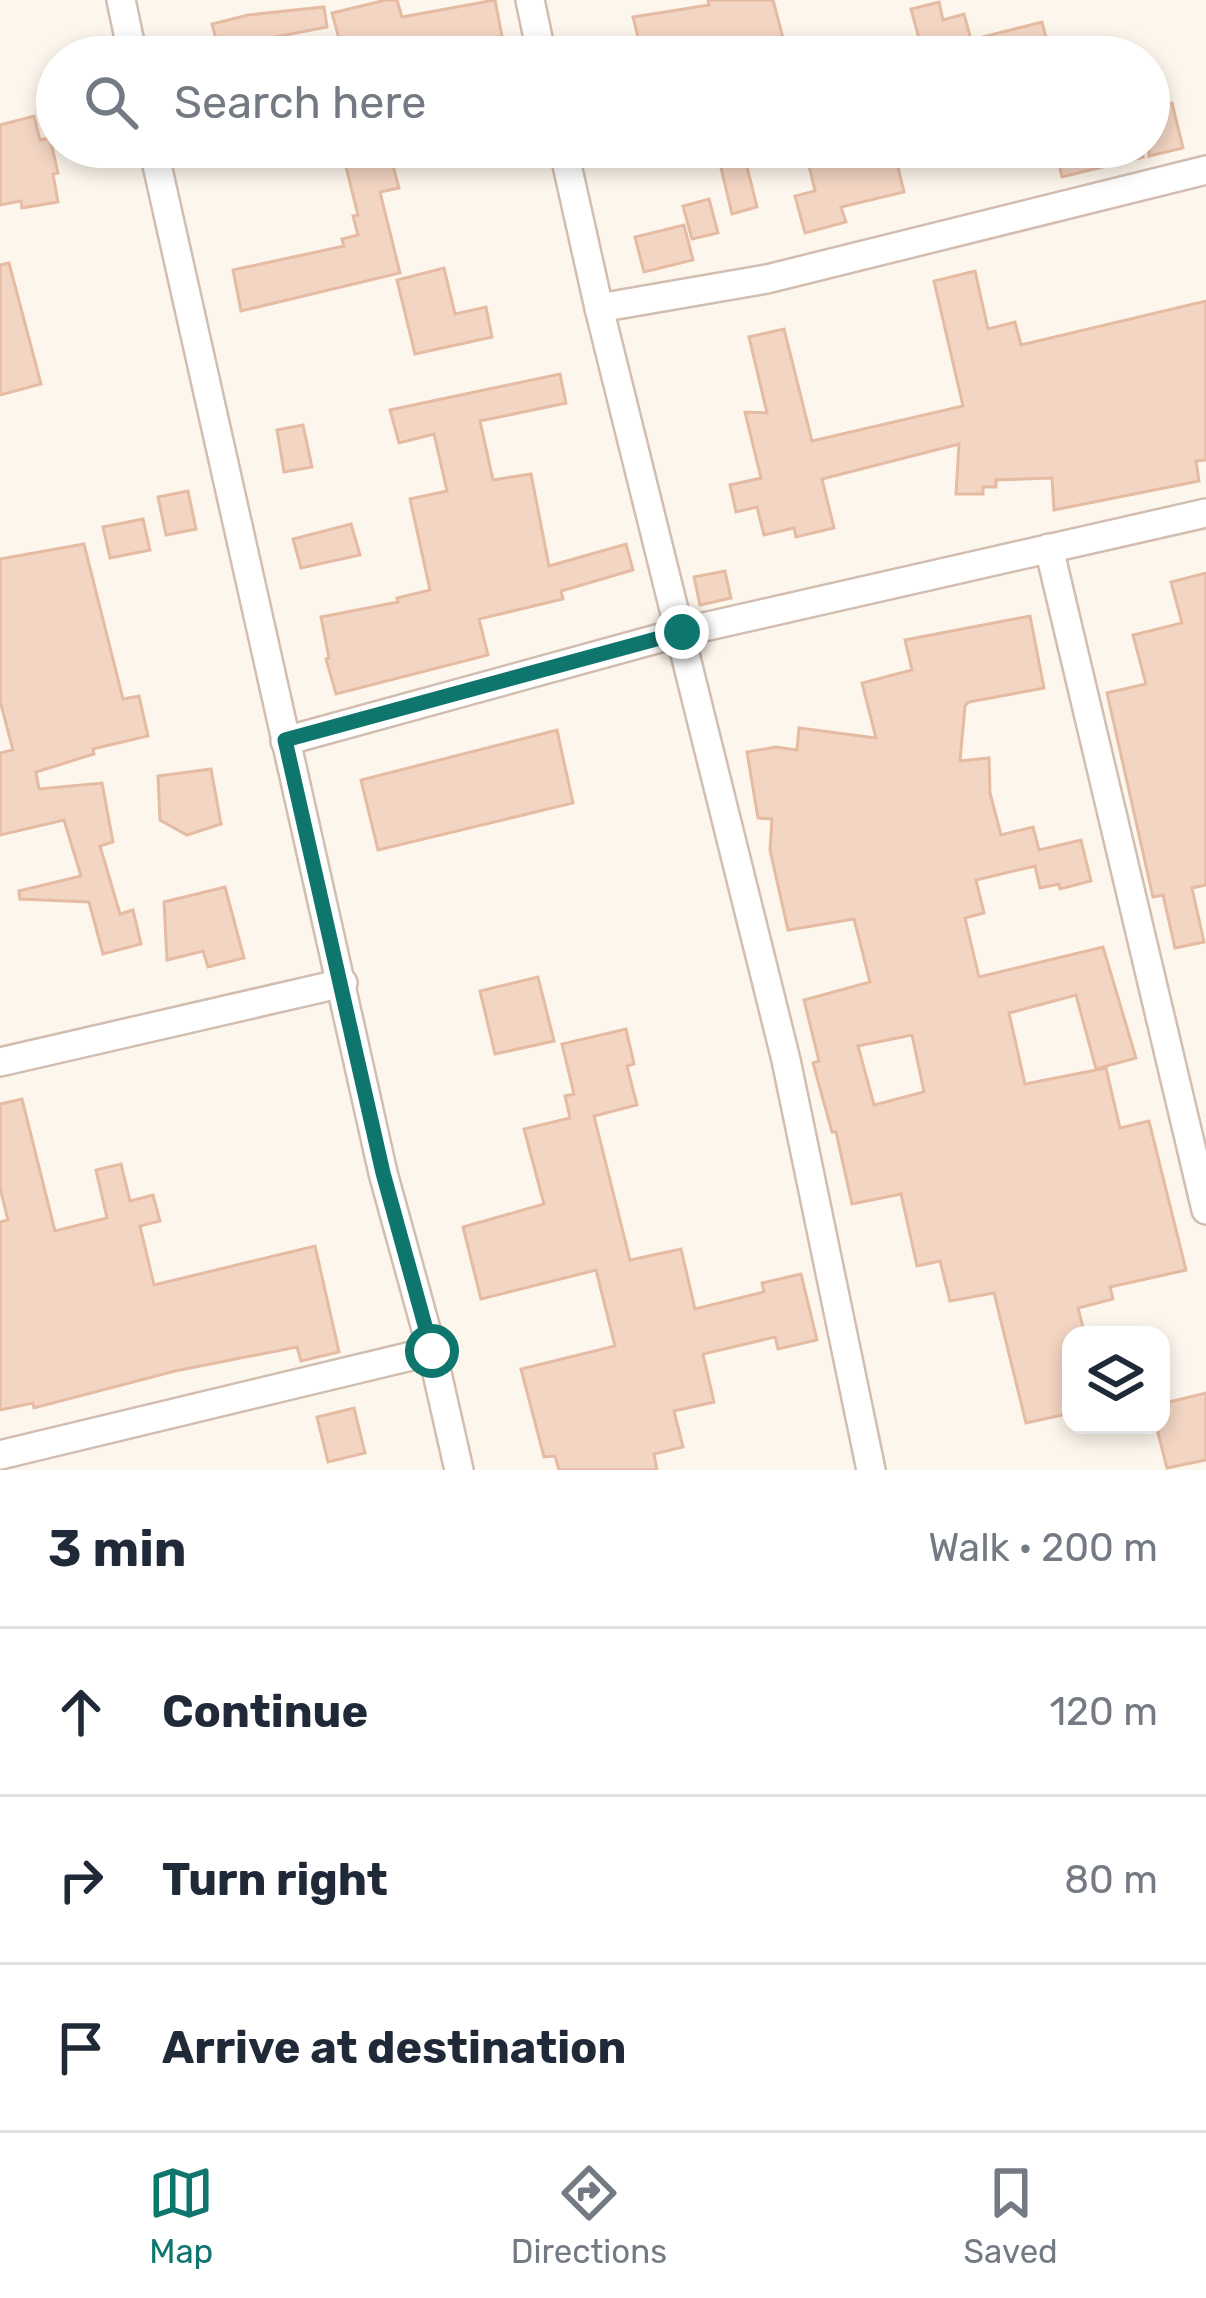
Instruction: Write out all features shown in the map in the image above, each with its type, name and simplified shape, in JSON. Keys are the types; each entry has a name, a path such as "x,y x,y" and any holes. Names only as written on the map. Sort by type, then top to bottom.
{"street":[{"path":"121,0 129,36"},
{"path":"530,0 538,36"},
{"path":"158,168 383,1173 432,1351 458,1470"},
{"path":"568,168 786,1060 871,1470"},
{"path":"599,308 767,280 1206,170"},
{"path":"285,740 682,632 1206,513"},
{"path":"1048,548 1206,1210"},
{"path":"0,1062 343,983"},
{"path":"0,1455 432,1351"}],"building":[{"path":"397,0 402,17 495,0 502,36 338,36 332,13"},
{"path":"708,0 773,0 782,36 638,36 633,17 709,5"},
{"path":"939,2 943,20 964,14 970,36 918,36 911,9"},
{"path":"324,7 327,27 280,36 215,36 212,24"},
{"path":"1042,22 1046,36 987,36"},
{"path":"1170,104 1183,148 1170,151"},
{"path":"34,116 36,168 57,168 58,173 53,174 58,202 22,208 21,201 0,205 0,125"},
{"path":"346,168 394,168 399,188 380,192 400,273 241,311 233,270 344,246 342,239 358,235 353,216 358,215"},
{"path":"721,168 747,168 757,207 732,214"},
{"path":"809,168 898,168 904,192 841,207 846,222 805,233 795,196 815,191"},
{"path":"1060,168 1098,168 1062,177"},
{"path":"709,199 718,233 692,239 683,206"},
{"path":"684,225 693,260 644,272 635,237"},
{"path":"9,263 41,384 0,395 0,265"},
{"path":"444,268 455,314 486,307 492,337 415,354 397,280"},
{"path":"975,271 988,329 1015,322 1021,345 1206,301 1206,460 1196,461 1199,481 1054,510 1052,478 996,480 996,487 983,487 983,494 956,494 959,444 822,479 834,528 796,537 794,528 764,535 757,507 736,512 730,485 761,478 745,412 767,413 749,337 784,329 812,441 963,406 934,281"},
{"path":"560,374 566,403 480,421 493,480 531,474 549,566 626,544 633,570 561,591 563,599 479,619 488,655 336,694 321,617 398,602 397,598 430,590 410,499 447,491 434,434 399,443 390,410"},
{"path":"303,425 312,467 284,472 277,430"},
{"path":"188,491 196,529 166,535 158,497"},
{"path":"143,519 150,550 110,558 103,527"},
{"path":"351,524 360,555 301,568 293,539"},
{"path":"84,544 123,699 139,696 148,736 93,749 94,754 36,772 39,789 102,783 113,842 100,846 120,914 133,910 141,944 103,954 89,902 20,899 19,891 81,876 64,820 0,835 0,753 13,750 0,701 0,559"},
{"path":"725,571 731,598 700,605 694,577"},
{"path":"1206,573 1206,885 1192,888 1204,942 1175,948 1163,895 1153,897 1107,693 1146,684 1133,635 1182,623 1171,582"},
{"path":"1030,616 1044,688 969,702 960,761 989,758 990,793 1001,835 1033,827 1039,850 1081,840 1091,881 1060,889 1059,884 1040,888 1035,866 976,880 984,913 965,918 979,977 1103,947 1136,1058 1096,1069 1076,995 1009,1013 1025,1084 1106,1068 1120,1128 1149,1121 1186,1270 1110,1287 1113,1299 1078,1308 1083,1326 1062,1326 1062,1415 1026,1423 994,1293 950,1301 940,1261 917,1266 901,1194 852,1204 836,1132 832,1132 813,1063 819,1061 804,1000 870,982 854,919 788,930 770,850 772,819 758,818 747,752 776,747 797,750 799,728 876,738 862,683 912,670 905,640","holes":["912,1035 924,1092 874,1105 858,1046"]},
{"path":"557,730 573,803 378,850 361,780"},
{"path":"211,769 221,824 187,835 160,820 158,776"},
{"path":"225,887 244,958 208,967 203,951 167,960 164,902"},
{"path":"538,977 554,1041 495,1054 480,991"},
{"path":"626,1029 634,1064 627,1066 637,1105 594,1116 630,1260 681,1249 695,1309 764,1292 762,1283 801,1274 817,1340 778,1349 775,1337 703,1354 714,1402 674,1411 683,1447 654,1454 657,1470 559,1470 555,1456 544,1457 521,1369 615,1346 596,1270 481,1299 463,1227 544,1204 524,1129 570,1118 565,1096 574,1094 562,1044"},
{"path":"22,1099 55,1231 107,1218 96,1170 121,1164 130,1201 153,1195 160,1221 140,1226 154,1285 315,1246 339,1352 301,1361 297,1347 175,1371 34,1408 33,1403 0,1410 0,1222 8,1220 0,1188 0,1104"},
{"path":"1206,1393 1206,1460 1167,1468 1158,1434 1170,1434 1170,1402"},
{"path":"354,1408 365,1453 328,1462 317,1417"}],"route":[{"path":"432,1351 383,1173 285,740 682,632"}]}
